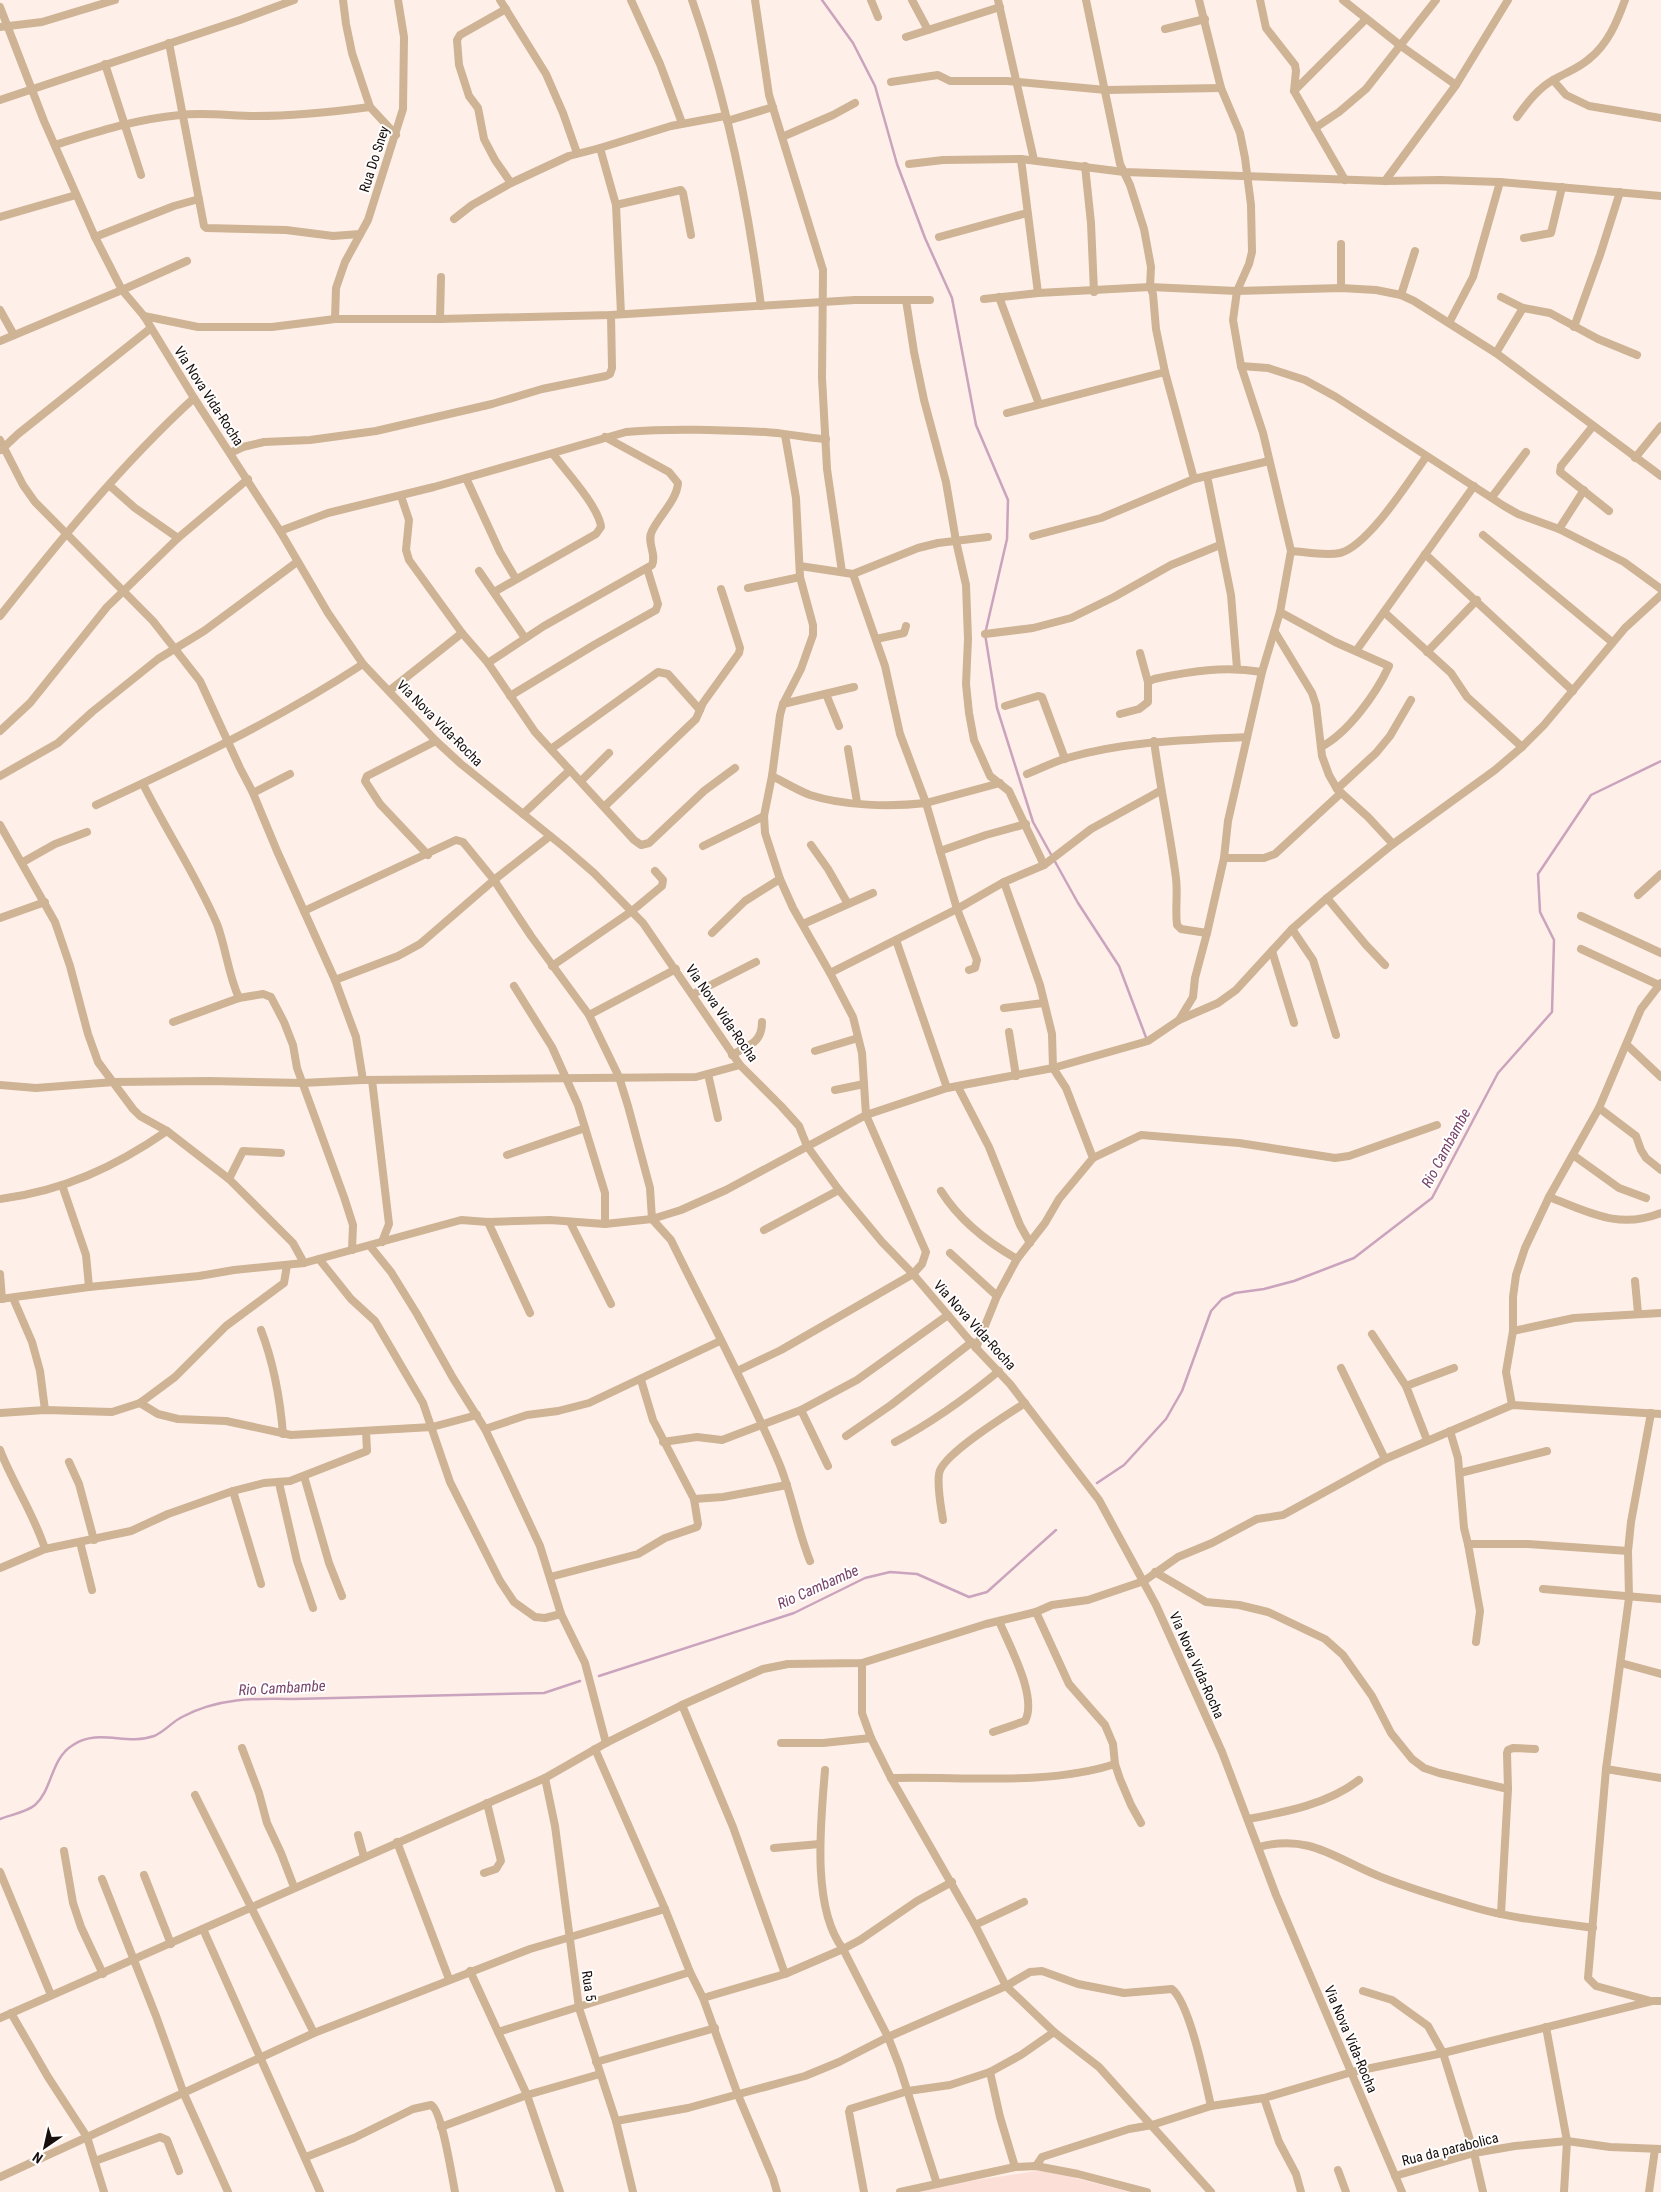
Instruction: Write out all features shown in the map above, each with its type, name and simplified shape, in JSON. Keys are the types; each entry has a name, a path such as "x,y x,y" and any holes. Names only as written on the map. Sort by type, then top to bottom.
{"street":[{"path":"4,27 42,22 115,0"},
{"path":"0,100 294,0"},
{"path":"343,0 352,52 370,107 396,135"},
{"name":"Rua Do Sney","path":"335,319 336,288 345,262 368,220 403,109 404,37 398,0"},
{"path":"500,0 546,74 577,153"},
{"path":"631,0 660,64 682,123"},
{"path":"692,0 709,52 746,205 761,306"},
{"path":"755,0 765,76 823,270 822,378 828,479 842,572"},
{"path":"870,0 878,17"},
{"path":"912,0 928,30"},
{"path":"1086,0 1120,164 1130,185 1144,229 1151,267 1150,287 1153,294 1156,329 1165,372 1194,479"},
{"path":"1179,1020 1193,997 1195,978 1208,933 1224,858 1228,820 1262,672 1280,612 1290,551 1263,433 1241,366 1233,320 1237,291 1249,264 1252,252 1249,175 1240,133 1221,88 1199,0"},
{"path":"1260,0 1266,28 1295,65 1294,91 1344,180"},
{"path":"1343,0 1401,46 1456,85"},
{"path":"1315,128 1357,98 1401,46 1436,0"},
{"path":"1385,181 1456,85 1508,0"},
{"path":"1517,117 1536,94 1553,80 1578,68 1601,47 1612,32 1625,0"},
{"path":"906,37 999,4 1034,160"},
{"name":"Via Nova Vida-Rocha","path":"0,7 4,27 54,145 95,237 122,290 144,316 194,398 280,530 328,613 363,664 436,741 492,791 524,814 594,873 632,910 652,934 732,1055 799,1126 807,1146 839,1190 882,1242 999,1371 1099,1500 1144,1581 1222,1752 1276,1895 1402,2192"},
{"path":"506,9 460,36 457,40 459,65 469,96 478,108 484,139 494,160 511,183"},
{"path":"1165,29 1205,18"},
{"path":"1294,91 1366,19"},
{"path":"169,43 204,226 206,228 286,230 333,236 360,234"},
{"path":"104,64 140,175"},
{"path":"891,82 938,75 950,81 987,80 1106,90 1221,88"},
{"path":"1553,80 1566,95 1589,106 1661,118"},
{"path":"782,137 833,115 856,102"},
{"path":"54,145 123,123 183,114 264,116 321,113 370,107"},
{"path":"454,219 472,205 511,183 577,153 600,148 682,123 726,118 773,107"},
{"path":"600,148 616,205 621,314"},
{"path":"909,164 963,159 1021,159 1124,172 1249,175 1344,180 1500,182 1661,196"},
{"path":"1021,159 1038,293"},
{"path":"1085,166 1091,223 1094,292"},
{"path":"1449,323 1473,277 1500,182"},
{"path":"1524,238 1550,233 1562,187"},
{"path":"616,205 681,190 691,235"},
{"path":"1574,327 1620,192"},
{"path":"0,217 76,195"},
{"path":"95,237 161,211 199,199"},
{"path":"939,237 1027,213"},
{"path":"1341,244 1341,288"},
{"path":"1401,295 1415,251"},
{"path":"0,341 122,290 187,260"},
{"path":"440,319 441,277"},
{"path":"984,299 1038,293 1094,292 1150,287 1237,291 1341,288 1376,290 1401,295 1414,301 1496,353 1661,476"},
{"path":"1501,296 1523,308 1545,311 1574,327 1637,355"},
{"path":"1000,297 1039,404"},
{"path":"144,316 198,327 272,327 335,319 440,319 612,315 855,300 930,300"},
{"path":"906,300 924,400 946,482 966,585 968,639 966,684 968,714 974,740 990,776 1009,791 1044,865"},
{"path":"1496,353 1523,308"},
{"path":"0,310 14,335"},
{"path":"230,453 243,447 264,442 310,440 376,431 492,404 542,388 606,376 610,374 612,368 612,315"},
{"path":"2,449 18,434 151,328"},
{"path":"1241,366 1268,368 1305,380 1336,397 1426,457 1518,514 1559,528 1624,562 1661,589"},
{"path":"1007,414 1165,372"},
{"path":"0,616 65,534 166,423 194,398"},
{"path":"1593,426 1561,466 1560,472 1609,512"},
{"path":"1635,458 1661,426"},
{"path":"280,530 328,513 401,496 626,432 653,429 767,432 826,439"},
{"path":"737,1371 781,1350 913,1274 925,1258 924,1245 866,1115 862,1053 853,1018 780,879 765,833 764,816 783,704 802,669 813,635 813,625 800,577 796,498 785,435"},
{"path":"488,663 525,638 648,568 654,560 649,540 651,532 676,493 678,483 669,472 605,437"},
{"path":"0,440 2,449 35,502 124,591 175,648 200,681 254,793 277,851 336,980 356,1037 368,1080 389,1224 382,1242"},
{"path":"1492,498 1526,452"},
{"path":"494,592 596,534 601,527 600,520 584,494 553,454"},
{"path":"1290,551 1333,554 1353,547 1378,522 1426,457"},
{"path":"1033,536 1101,518 1194,479 1269,461"},
{"path":"1207,476 1231,594 1238,668"},
{"path":"466,478 500,552 516,579"},
{"path":"0,731 30,703 86,632 124,591 178,538 248,479"},
{"path":"109,486 134,508 178,538"},
{"path":"1356,651 1474,486"},
{"path":"1559,528 1584,490"},
{"path":"401,496 409,520 406,555 462,633 488,663 535,732 605,806 634,840 641,845 649,843 704,792 735,768"},
{"path":"1483,535 1612,642"},
{"path":"800,566 853,574 918,548 988,537"},
{"path":"985,634 1033,628 1071,618 1114,597 1165,568 1220,545"},
{"path":"1425,554 1573,691"},
{"path":"0,776 58,743 92,712 158,659 204,630 297,562"},
{"path":"510,696 656,610 658,604 648,568"},
{"path":"479,571 525,638"},
{"path":"853,574 888,678 900,734 926,803 958,909 977,960 975,968 969,970"},
{"path":"748,588 800,577"},
{"path":"605,806 696,719 700,710 734,663 740,648 721,589"},
{"path":"0,1274 1,1299 89,1287 304,1263 461,1220 488,1222 550,1220 605,1224 652,1219 682,1210 726,1190 866,1115 947,1088 1053,1068 1148,1041 1179,1020 1211,1007 1236,990 1292,929 1327,898 1394,844 1522,747 1573,691 1612,642 1661,595"},
{"path":"1427,652 1476,600"},
{"path":"1280,612 1356,651 1387,664 1388,668 1359,713 1345,730 1332,741 1320,747"},
{"path":"1384,612 1451,673 1467,696 1522,747"},
{"path":"876,638 904,632 906,626"},
{"path":"1275,632 1312,693 1316,705 1320,747 1329,775 1339,791 1394,844"},
{"path":"390,691 462,633"},
{"path":"1120,714 1139,709 1148,702 1148,682 1140,653"},
{"path":"96,805 143,784 302,702 363,664"},
{"path":"1148,682 1154,678 1195,670 1238,668 1262,672"},
{"path":"551,749 658,672 668,674 700,710"},
{"path":"783,704 854,688"},
{"path":"826,694 839,726"},
{"path":"1005,706 1038,696 1042,697 1064,759"},
{"path":"1224,858 1264,858 1275,854 1376,753 1390,736 1411,700"},
{"path":"1027,774 1064,759 1114,747 1154,741 1247,737"},
{"path":"428,855 380,804 365,781 367,776 436,741"},
{"path":"1154,741 1160,791 1167,815 1171,857 1176,878 1177,925 1181,929 1208,933"},
{"path":"848,749 857,802"},
{"path":"581,782 608,754"},
{"path":"524,814 570,770"},
{"path":"254,793 290,774"},
{"path":"772,776 809,794 896,806 926,803 1000,783"},
{"path":"143,784 156,811 199,884 218,926 239,998"},
{"path":"830,973 958,909 1004,882 1044,865 1091,829 1160,791"},
{"path":"703,846 764,816"},
{"path":"940,851 1026,824"},
{"path":"0,825 45,902 62,939 95,1056 140,1116 167,1131 228,1179 293,1243 304,1263"},
{"path":"22,862 55,844 87,832"},
{"path":"336,980 398,956 420,944 494,880 550,836"},
{"path":"304,911 460,840 494,880 552,966 589,1015 619,1077 650,1188 652,1219 671,1240 763,1426 787,1485 801,1538 810,1561"},
{"path":"811,845 828,869 848,904"},
{"path":"552,966 632,910 662,886 663,880 655,871"},
{"path":"1638,895 1661,874"},
{"path":"712,933 745,901 780,879"},
{"path":"1004,882 1040,985 1052,1034 1053,1068 1066,1088 1093,1158"},
{"path":"803,924 873,893"},
{"path":"1327,898 1385,965"},
{"path":"0,918 45,902"},
{"path":"1581,916 1661,953"},
{"path":"1292,929 1313,960 1336,1035"},
{"path":"896,940 947,1088"},
{"path":"1512,1405 1506,1372 1512,1331 1516,1275 1525,1248 1549,1197 1599,1108 1641,1009 1660,985 1581,950"},
{"path":"1272,951 1294,1023"},
{"path":"693,994 756,962"},
{"path":"589,1015 676,969"},
{"path":"514,986 552,1047 567,1077 585,1128 604,1193 605,1224"},
{"path":"173,1022 239,998 263,994 271,998 284,1022 293,1045 302,1083 353,1226 352,1250"},
{"path":"1004,1008 1043,1003"},
{"path":"732,1055 759,1039 762,1033 762,1022"},
{"path":"1009,1032 1016,1076"},
{"path":"815,1051 858,1038"},
{"path":"1627,1045 1661,1077"},
{"path":"0,1085 44,1088 114,1082 209,1081 302,1083 368,1080 696,1077 740,1065"},
{"path":"708,1074 718,1118"},
{"path":"834,1090 864,1084"},
{"path":"958,1087 989,1147 1020,1225 1030,1243"},
{"path":"1599,1108 1636,1136 1646,1158 1661,1170"},
{"path":"846,1436 974,1345 1017,1259 1045,1223 1059,1199 1093,1158 1141,1135 1239,1144 1335,1158 1350,1156 1437,1125"},
{"path":"506,1155 585,1128"},
{"path":"0,1199 23,1196 62,1185 120,1162 167,1131"},
{"path":"228,1179 243,1151 281,1153"},
{"path":"1573,1155 1619,1188 1646,1198"},
{"path":"62,1185 86,1254 89,1287"},
{"path":"764,1230 839,1190"},
{"path":"942,1191 961,1218 988,1241 1017,1259"},
{"path":"1549,1197 1605,1217 1623,1221 1640,1220 1661,1213"},
{"path":"488,1222 530,1313"},
{"path":"570,1222 611,1304"},
{"path":"370,1246 391,1272 453,1378 485,1428 540,1546 561,1614 585,1662 606,1743"},
{"path":"950,1253 997,1296"},
{"path":"319,1259 351,1299 374,1322 423,1403 450,1482 500,1581 514,1602 535,1617 545,1618 561,1614"},
{"path":"0,1413 45,1410 112,1412 140,1403 176,1376 226,1326 284,1283 288,1265"},
{"path":"1635,1282 1638,1313"},
{"path":"13,1298 32,1342 40,1370 45,1410"},
{"path":"1512,1331 1574,1318 1661,1312"},
{"path":"663,1442 697,1437 722,1440 801,1410 857,1380 948,1314"},
{"path":"261,1330 270,1354 278,1385 283,1434"},
{"path":"1372,1334 1406,1386 1428,1440"},
{"path":"485,1428 527,1415 558,1411 589,1403 642,1380 720,1341"},
{"path":"1341,1368 1385,1458"},
{"path":"1406,1386 1454,1368"},
{"path":"895,1442 920,1429 960,1403 999,1371"},
{"path":"550,1577 638,1554 665,1538 697,1528 694,1499 653,1420 642,1380"},
{"path":"140,1403 149,1410 178,1419 226,1420 283,1434 432,1427 477,1415"},
{"path":"943,1520 938,1473 942,1464 979,1434 1025,1403"},
{"path":"0,2018 545,1778 606,1743 682,1705 763,1669 813,1663 862,1663 999,1621 1036,1612 1052,1605 1088,1600 1144,1581 1178,1557 1212,1544 1257,1520 1290,1511 1304,1501 1385,1458 1512,1405 1661,1414"},
{"path":"801,1410 828,1466"},
{"path":"1651,1413 1630,1522 1628,1551 1629,1598 1606,1769 1588,1978 1591,1983 1652,2001"},
{"path":"0,1568 45,1549 139,1529 168,1514 234,1491 264,1483 280,1483 304,1476 367,1451 366,1431"},
{"path":"1450,1431 1460,1473 1464,1528 1480,1611 1476,1642"},
{"path":"0,1450 12,1479 40,1534 45,1549"},
{"path":"1460,1473 1547,1451"},
{"path":"69,1462 84,1500 94,1540"},
{"path":"304,1476 329,1563 342,1596"},
{"path":"280,1483 297,1561 312,1608"},
{"path":"694,1499 723,1497 787,1485"},
{"path":"234,1491 261,1584"},
{"path":"80,1542 92,1590"},
{"path":"1468,1544 1528,1544 1628,1551"},
{"path":"1155,1572 1206,1602 1239,1605 1268,1612 1325,1639 1343,1655 1372,1696 1391,1734 1412,1759 1424,1768 1439,1773 1508,1789"},
{"path":"1543,1589 1629,1598 1661,1599"},
{"path":"1036,1612 1069,1684 1105,1725 1113,1744 1115,1764 1131,1805 1141,1823"},
{"path":"993,1732 1025,1721 1028,1716 1029,1699 1026,1686 999,1621"},
{"path":"862,1663 862,1713 871,1738 891,1778 976,1925 1006,1986 1054,2032 1099,2066 1211,2192"},
{"path":"1621,1663 1661,1674"},
{"path":"682,1705 733,1827 784,1974"},
{"path":"781,1743 823,1743 871,1738"},
{"path":"242,1748 259,1793 267,1823 282,1853 294,1887"},
{"path":"1501,1914 1508,1789 1507,1753 1508,1750 1513,1748 1535,1749"},
{"path":"596,1749 666,1909 690,1972 703,1998 738,2095 773,2178 777,2192"},
{"path":"891,1778 984,1778 1075,1774 1115,1764"},
{"path":"1606,1769 1661,1778"},
{"path":"825,1770 820,1844 823,1886 831,1928 834,1938 843,1949 888,2037 908,2091 937,2184"},
{"name":"Rua 5","path":"545,1778 555,1826 579,2008 616,2121 633,2192"},
{"path":"1248,1819 1283,1812 1334,1796 1359,1780"},
{"path":"195,1795 314,2033"},
{"path":"484,1873 496,1869 500,1861 487,1804"},
{"path":"358,1835 364,1857"},
{"path":"397,1842 449,1979"},
{"path":"1259,1847 1284,1842 1316,1847 1361,1870 1477,1908 1501,1914 1593,1928"},
{"path":"774,1848 820,1844"},
{"path":"64,1851 73,1903 103,1974"},
{"path":"0,1872 51,1995"},
{"path":"144,1875 170,1944"},
{"path":"102,1879 184,2094 228,2192"},
{"path":"703,1998 784,1974 843,1949 860,1940 911,1904 952,1882"},
{"path":"976,1925 1024,1902"},
{"path":"0,2177 314,2033 449,1979 568,1936 666,1909"},
{"path":"203,1929 320,2192"},
{"path":"616,2121 688,2108 822,2070 888,2037 1006,1986 1030,1972 1042,1971 1078,1984 1124,1992 1172,1988 1177,1993 1192,2030 1211,2106"},
{"path":"470,1972 527,2095 560,2192"},
{"path":"498,2032 690,1972"},
{"path":"1363,1991 1392,2000 1424,2022 1443,2052 1474,2153 1483,2192"},
{"path":"1036,2166 1042,2157 1129,2128 1152,2125 1211,2106 1264,2098 1352,2072 1652,2001 1661,2001"},
{"path":"12,2013 48,2077 87,2137 104,2192"},
{"path":"1546,2026 1568,2141 1564,2192"},
{"path":"596,2062 715,2028"},
{"path":"864,2192 850,2109 908,2091 950,2085 990,2072 1021,2055 1054,2032"},
{"path":"990,2072 1000,2117 1015,2167"},
{"path":"442,2127 527,2095 600,2074"},
{"path":"1264,2098 1278,2142 1296,2174 1301,2192"},
{"path":"306,2157 354,2138 413,2109 426,2105 434,2106 442,2127 455,2192"},
{"path":"95,2161 160,2137 167,2140 180,2171"},
{"name":"Rua da parabolica","path":"1395,2176 1474,2153 1515,2146 1568,2141 1610,2147 1658,2149"},
{"path":"1649,2192 1658,2149"},
{"path":"900,2192 1015,2167 1036,2166 1078,2174 1147,2192"},
{"path":"1338,2170 1346,2192"}],"shaded area":[{"path":"1043,2170 1131,2192 915,2192 945,2185"}],"waterway":[{"path":"822,0 853,43 875,86 897,164 925,238 952,298 976,425 1008,500 1007,539 985,634 997,708 1033,822 1078,903 1119,966 1147,1040"},
{"name":"Rio Cambambe","path":"1097,1483 1124,1465 1166,1419 1182,1391 1211,1311 1222,1299 1235,1293 1264,1289 1294,1281 1354,1258 1432,1198 1498,1073 1552,1012 1554,940 1540,912 1538,874 1591,795 1661,761"},
{"name":"Rio Cambambe","path":"599,1676 794,1613 865,1578 890,1572 917,1574 969,1597 987,1592 1056,1530"},
{"name":"Rio Cambambe","path":"0,1819 35,1805 45,1791 60,1758 73,1745 83,1740 103,1737 144,1739 161,1732 182,1717 209,1706 236,1700 544,1693 580,1681"}]}
